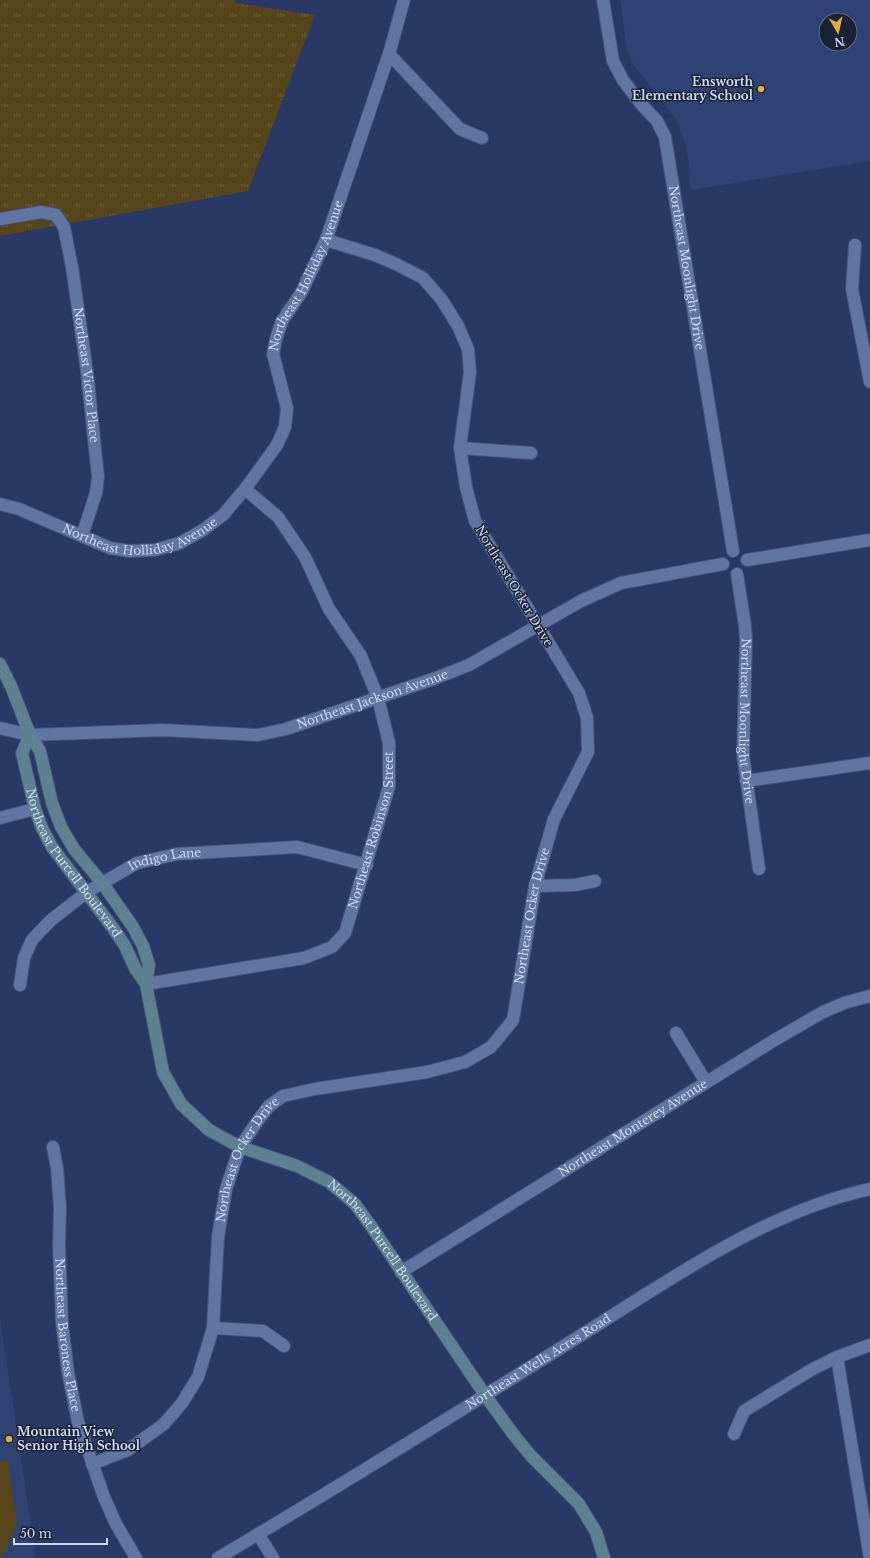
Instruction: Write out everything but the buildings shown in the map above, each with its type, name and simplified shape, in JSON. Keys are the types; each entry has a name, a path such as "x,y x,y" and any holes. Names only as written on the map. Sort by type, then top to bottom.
{"street":[{"name":"Northeast Holliday Avenue","path":"0,504 19,509 110,548 130,551 155,550 180,543 203,530 223,515 245,489 277,446 285,427 287,408 274,354 276,339 282,321 301,292 326,240 389,54 404,0"},
{"name":"Northeast Moonlight Drive","path":"603,0 613,61 623,80 641,104 657,121 665,137 734,551"},
{"path":"389,54 460,129 482,138"},
{"name":"Northeast Victor Place","path":"0,219 40,212 56,216 64,227 72,267 87,372 98,477 96,493 82,536"},
{"name":"Northeast Ocker Drive","path":"92,1464 128,1450 164,1424 182,1403 198,1377 213,1328 218,1237 226,1189 240,1147 269,1106 283,1096 315,1088 427,1072 465,1062 491,1047 513,1020 535,886 554,820 588,752 587,718 578,693 475,521 466,487 460,448 470,372 468,349 458,326 442,300 423,278 375,255 326,240"},
{"path":"855,245 852,289 870,382"},
{"path":"460,448 531,453"},
{"name":"Northeast Robinson Street","path":"146,984 304,958 332,947 345,933 367,865 389,787 389,743 378,698 361,656 330,609 305,557 278,517 245,489"},
{"path":"747,560 870,540"},
{"path":"734,551 743,554 747,560 744,570 737,574 730,573 724,568 723,560 727,554 734,551"},
{"name":"Northeast Jackson Avenue","path":"0,728 30,735 163,730 258,735 286,729 469,665 581,601 621,583 723,564"},
{"name":"Northeast Moonlight Drive","path":"737,574 746,640 743,755 759,869"},
{"name":"Northeast Purcell Boulevard","path":"0,664 11,686 30,735 40,751 52,804 61,827 74,849 103,884 133,927 143,946 149,965 146,984 163,1072 181,1104 210,1130 240,1147 297,1166 329,1182 355,1204 485,1395 532,1456 579,1504 596,1532 604,1558"},
{"name":"Northeast Purcell Boulevard","path":"30,735 22,753 35,809 42,828 52,847 113,928 125,946 135,968 146,984"},
{"path":"746,781 870,763"},
{"path":"0,818 35,809"},
{"name":"Indigo Lane","path":"20,985 24,958 32,940 50,921 87,892 137,864 177,854 241,849 297,847 367,865"},
{"path":"535,886 575,885 595,882"},
{"name":"Northeast Monterey Avenue","path":"401,1272 706,1082 823,1012 847,1002 870,996"},
{"path":"676,1033 706,1082"},
{"name":"Northeast Baroness Place","path":"53,1147 57,1168 60,1208 59,1246 62,1323 68,1372 78,1422 104,1497 116,1524 136,1558"},
{"name":"Northeast Wells Acres Road","path":"218,1558 734,1241 795,1212 856,1192 870,1189"},
{"path":"213,1328 264,1331 284,1346"},
{"path":"734,1434 744,1411 811,1370 837,1357 870,1345"},
{"path":"837,1357 870,1558"},
{"path":"258,1534 273,1558"}],"shaded area":[{"name":"Ensworth Elementary School","path":"620,0 870,0 870,161 691,190 686,146 677,121 633,64 627,49"},
{"name":"Mountain View Senior High School","path":"0,1319 36,1558 0,1558"}],"green space":[{"path":"0,0 235,0 236,3 315,15 248,191 0,236"},
{"path":"8,1460 17,1524 7,1549 0,1558 0,1461"}],"place":[{"name":"Ensworth Elementary School","path":"761,89"},
{"name":"Mountain View Senior High School","path":"9,1439"}]}
